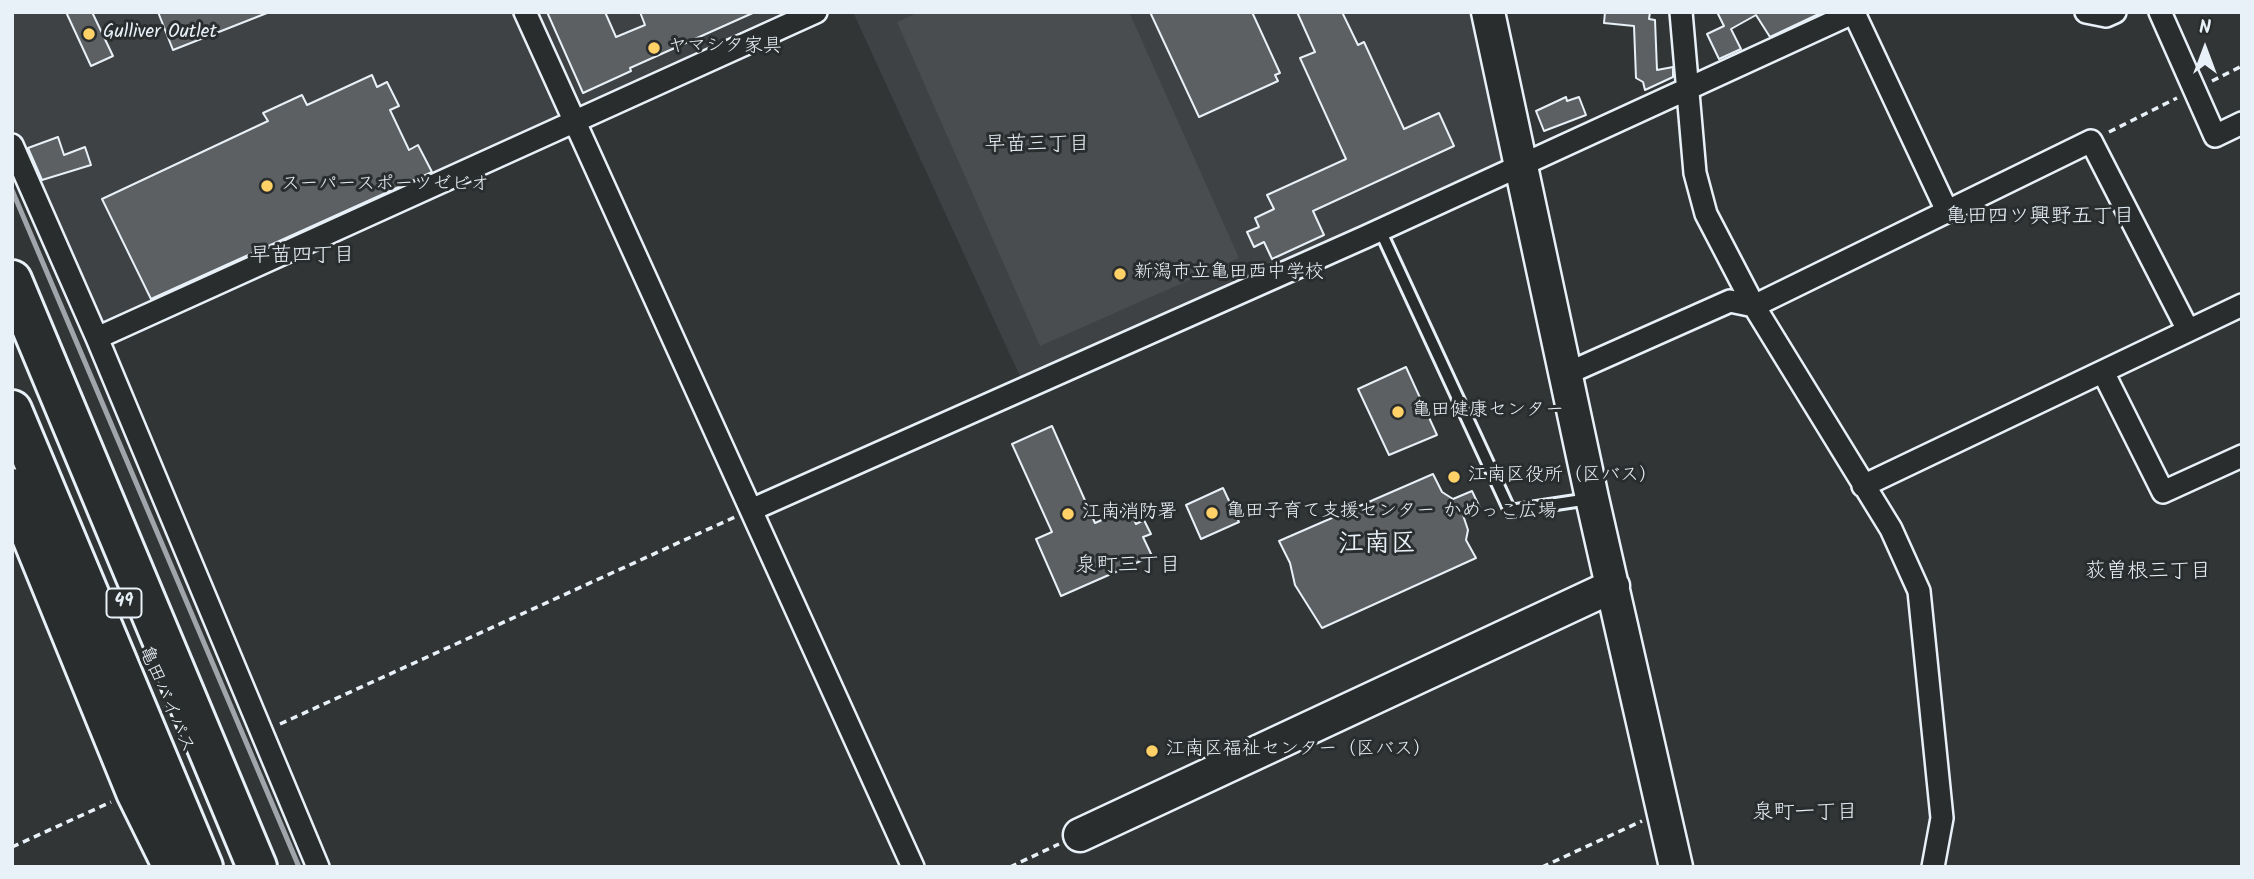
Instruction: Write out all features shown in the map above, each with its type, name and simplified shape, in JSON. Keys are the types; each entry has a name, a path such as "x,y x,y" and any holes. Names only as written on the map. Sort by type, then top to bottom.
{"highway":[{"path":"12,280 257,867"},
{"name":"亀田バイパス","path":"12,340 235,867"},
{"name":"亀田バイパス","path":"12,410 204,867"},
{"path":"12,488 136,792 173,867"}],"street":[{"path":"525,12 576,119 913,867"},
{"path":"97,338 816,12"},
{"path":"1488,12 1592,498 1676,867"},
{"path":"1681,12 1695,173 1706,214 1754,306 1891,529 1919,591 1942,818 1933,867"},
{"path":"751,510 1523,166 1688,87 1855,12 1947,211"},
{"path":"2086,12 2106,16 2115,12"},
{"path":"2160,12 2215,136 2242,123"},
{"path":"1566,373 1730,301 1754,306 2091,141 2188,330"},
{"path":"12,145 97,338 318,867"},
{"path":"1863,486 2242,305"},
{"path":"2104,373 2163,492 2242,456"},
{"path":"1080,835 1613,586"}],"lane":[{"path":"1380,230 1510,511 1592,498"}],"path":[{"path":"2091,141 2242,66"},
{"path":"262,732 751,510"},
{"path":"12,847 136,792"},
{"path":"1542,867 1663,810"},
{"path":"1010,867 1080,835"}],"shaded area":[{"path":"12,12 783,12 153,304 99,324 12,124"},
{"name":"新潟市立亀田西中学校","path":"853,12 1484,12 1510,163 1024,385"},
{"path":"919,12 1129,12 1239,258 1040,346 897,22"}],"building":[{"name":"Gulliver Outlet","path":"66,12 92,12 113,56 91,66"},
{"path":"158,12 267,12 267,13 173,50"},
{"path":"547,12 605,12 616,37 645,25 640,12 755,12 630,68 631,71 583,93"},
{"path":"1150,12 1252,12 1280,73 1275,75 1278,81 1199,117"},
{"path":"1297,12 1342,12 1358,45 1364,42 1404,129 1439,113 1454,146 1313,211 1324,235 1272,259 1264,242 1254,247 1247,232 1259,227 1255,218 1274,209 1267,195 1346,159 1300,58 1315,52"},
{"path":"1605,12 1650,12 1649,19 1655,20 1657,70 1673,67 1673,77 1645,90 1643,82 1636,78 1634,26 1604,23"},
{"path":"1717,12 1823,12 1770,37 1756,15 1731,29 1741,49 1719,59 1707,34 1724,26"},
{"name":"スーパースポーツゼビオ","path":"372,75 377,87 387,82 399,106 390,110 409,150 418,145 432,172 151,299 102,199 268,121 263,113 302,95 307,105"},
{"path":"1566,97 1567,101 1579,97 1586,115 1544,131 1536,111"},
{"path":"58,137 64,155 85,147 91,165 42,180 28,148"},
{"name":"亀田健康センター","path":"1406,367 1437,435 1389,455 1358,389"},
{"name":"江南消防署","path":"1052,426 1095,523 1129,508 1136,524 1144,520 1151,534 1143,537 1152,556 1061,596 1036,539 1052,532 1012,444"},
{"path":"1433,474 1442,492 1453,499 1472,491 1480,508 1463,515 1468,530 1466,540 1476,558 1322,628 1295,585 1290,563 1279,541"},
{"name":"亀田子育て支援センター かめっこ広場","path":"1223,488 1239,522 1201,539 1186,505"}],"waterway":[{"path":"12,190 299,867"}],"place":[{"name":"Gulliver Outlet","path":"89,34"},
{"name":"ヤマシタ家具","path":"654,48"},
{"name":"スーパースポーツゼビオ","path":"267,186"},
{"name":"新潟市立亀田西中学校","path":"1120,274"},
{"name":"亀田健康センター","path":"1398,412"},
{"name":"江南区役所（区バス）","path":"1454,477"},
{"name":"亀田子育て支援センター かめっこ広場","path":"1212,513"},
{"name":"江南消防署","path":"1068,514"},
{"name":"江南区福祉センター（区バス）","path":"1152,751"}],"district":[{"name":"早苗三丁目","path":"1037,146"},
{"name":"亀田四ツ興野五丁目","path":"2040,218"},
{"name":"早苗四丁目","path":"302,257"},
{"name":"江南区","path":"1377,547"},
{"name":"泉町三丁目","path":"1128,567"},
{"name":"荻曽根三丁目","path":"2148,573"},
{"name":"泉町一丁目","path":"1805,814"}]}
